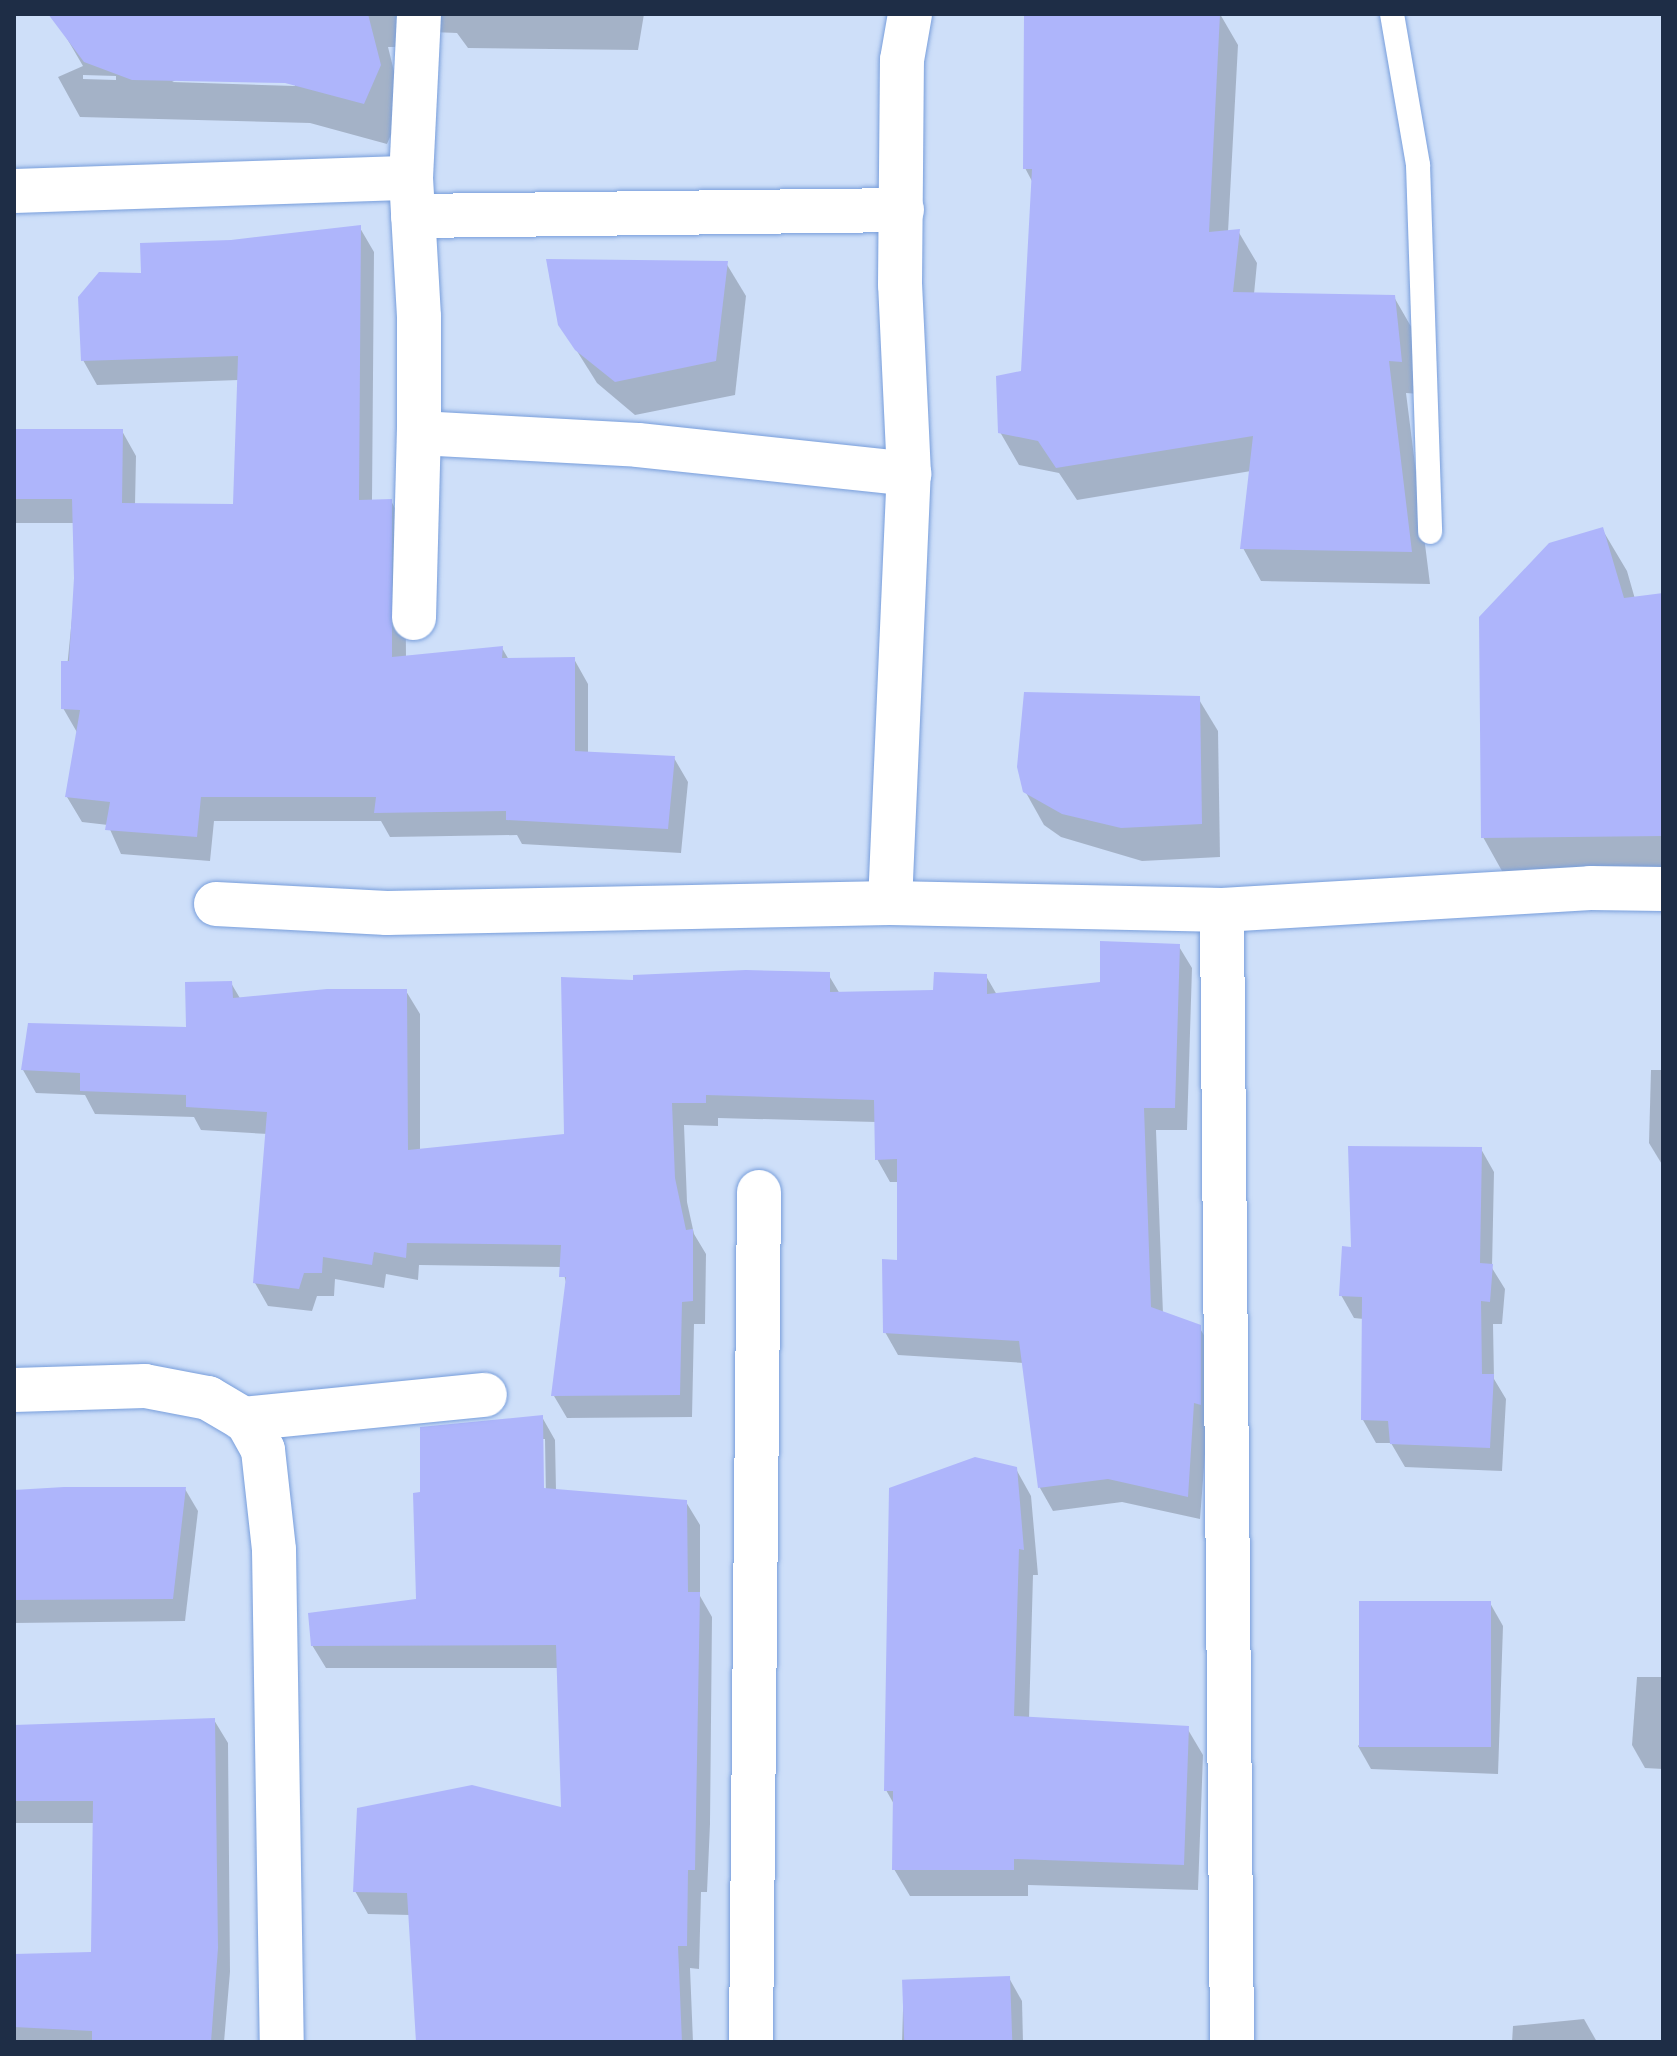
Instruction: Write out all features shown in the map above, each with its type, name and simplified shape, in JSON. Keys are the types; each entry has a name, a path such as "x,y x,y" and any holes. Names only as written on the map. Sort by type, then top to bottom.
{"street":[{"path":"414,618 419,433 412,197 419,14"},
{"path":"890,903 909,474 901,330 902,60 910,14"},
{"path":"14,191 412,197 902,210"},
{"path":"419,433 638,445 909,474"},
{"path":"216,904 387,913 890,903 1222,910 1590,888 1663,889"},
{"path":"1222,910 1232,2042"},
{"path":"751,2042 759,1192"},
{"path":"14,1390 145,1386 208,1398 243,1419 263,1450 274,1550 282,2042"},
{"path":"243,1419 485,1395"}],"lane":[{"path":"1392,14 1418,165 1430,532"}],"building":[{"path":"48,14 368,14 381,65 364,104 285,83 132,80 84,62"},
{"path":"1024,14 1220,14 1209,232 1240,229 1233,292 1395,295 1402,362 1389,361 1412,552 1240,549 1253,436 1056,468 1038,441 998,433 996,376 1021,371 1032,169 1023,169"},
{"path":"361,225 359,500 392,499 392,657 503,646 502,658 575,657 575,751 675,756 668,829 506,820 506,811 374,813 376,797 201,797 197,837 105,830 110,802 65,797 80,710 61,709 61,661 69,661 74,578 72,499 14,499 14,429 123,429 122,503 233,504 238,356 81,361 78,297 99,272 141,273 140,243 231,240"},
{"path":"546,259 728,261 716,361 615,382 575,350 558,325"},
{"path":"1603,527 1624,598 1663,593 1663,836 1481,838 1479,617 1549,543"},
{"path":"1024,692 1200,696 1202,824 1121,828 1062,814 1023,792 1017,767"},
{"path":"1100,941 1180,944 1175,1108 1144,1108 1151,1307 1201,1325 1201,1405 1194,1403 1188,1497 1108,1479 1038,1488 1019,1341 883,1333 882,1259 897,1260 897,1159 875,1160 874,1100 706,1095 706,1103 672,1103 675,1178 686,1230 693,1229 693,1301 682,1302 680,1395 551,1396 566,1277 559,1277 561,1245 407,1243 406,1258 374,1252 372,1265 323,1257 322,1273 304,1273 299,1289 253,1283 267,1112 186,1107 186,1095 80,1091 80,1073 21,1070 28,1023 186,1027 185,982 232,981 233,998 327,989 407,989 408,1150 564,1134 561,977 633,980 633,975 746,970 830,972 830,992 933,990 934,972 987,974 987,994 1100,982"},
{"path":"1348,1146 1482,1147 1480,1263 1493,1264 1490,1302 1481,1301 1482,1374 1494,1374 1490,1448 1390,1444 1388,1421 1361,1420 1362,1297 1339,1296 1342,1246 1351,1247"},
{"path":"543,1415 544,1488 687,1500 688,1592 700,1592 695,1870 688,1870 687,1946 678,1946 682,2042 416,2042 407,1893 353,1892 357,1808 472,1785 561,1807 556,1645 311,1646 308,1613 416,1599 413,1493 420,1492 420,1427"},
{"path":"975,1457 1017,1467 1024,1550 1019,1549 1014,1716 1189,1726 1184,1865 1014,1859 1014,1870 892,1870 893,1791 884,1791 889,1488"},
{"path":"186,1487 173,1599 14,1600 14,1490"},
{"path":"1359,1601 1491,1601 1491,1747 1359,1747"},
{"path":"215,1718 218,1948 211,2042 92,2042 92,2031 14,2027 14,1954 91,1952 93,1801 14,1801 14,1725"},
{"path":"1010,1976 1012,2042 904,2042 902,1980"}]}
